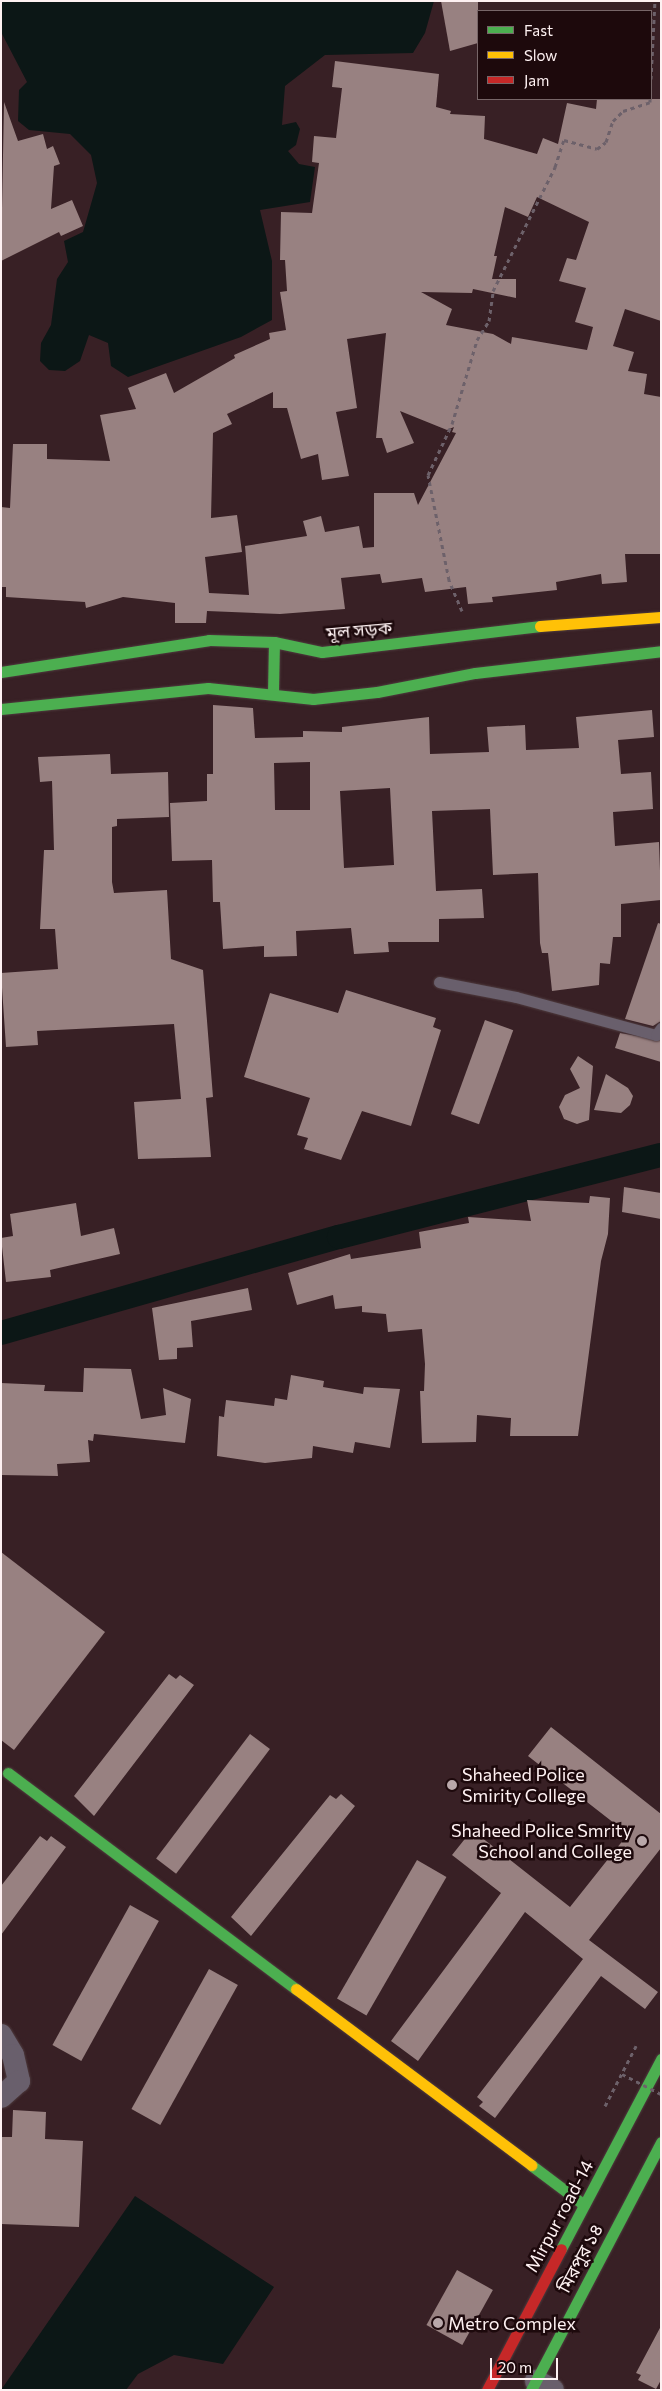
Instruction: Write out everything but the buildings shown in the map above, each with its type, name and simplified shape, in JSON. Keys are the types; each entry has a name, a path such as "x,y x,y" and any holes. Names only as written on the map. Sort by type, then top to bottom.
{"street":[{"name":"মূল সড়ক","path":"1,672 209,640 274,642 322,652 472,634 503,628 661,617"},
{"path":"273,693 274,642"},
{"path":"1,709 208,688 273,693 313,699 377,692 475,672 661,651"},
{"path":"8,1773 584,2205"},
{"path":"1,2035 13,2055 20,2081 1,2096"},
{"name":"Mirpur road-14","path":"488,2390 661,2059"},
{"name":"মিরপুর ১৪","path":"540,2387 661,2142"}],"lane":[{"path":"439,982 516,997 656,1035 661,1028"}],"path":[{"path":"652,59 655,1"},
{"path":"472,634 449,580 428,475 452,424 477,340 489,321 493,291 555,167 564,140 597,149 606,142 618,116 634,105 650,102 650,100"},
{"path":"605,2106 636,2046"},
{"path":"622,2074 661,2094"}],"shaded area":[{"path":"1,1 434,1 425,33 413,53 325,55 285,86 282,125 296,122 300,129 296,145 288,151 299,164 315,167 310,202 260,210 272,261 272,320 241,337 128,377 111,366 108,343 89,335 80,361 65,371 49,370 40,361 41,343 51,325 57,279 68,262 64,241 83,232 97,183 91,155 70,134 29,130 18,121 19,90 27,82 1,32"},
{"path":"135,2196 274,2287 223,2364 174,2355 138,2374 126,2390 1,2390"}],"waterway":[{"path":"1,1333 339,1237 661,1155"}],"traffic: fast":[{"path":"1,672 209,640 274,642 322,652 540,626"},
{"path":"273,693 274,642"},
{"path":"1,709 208,688 313,699 377,692 475,673 661,651"},
{"path":"8,1773 296,1989"},
{"path":"561,2249 661,2059"},
{"path":"531,2390 661,2142"},
{"path":"531,2165 584,2205"}],"traffic: slow":[{"path":"540,626 661,617"},
{"path":"296,1989 531,2165"}],"traffic: jam":[{"path":"487,2390 561,2249"}],"place":[{"name":"Shaheed Police Smirity College","path":"452,1785"},
{"name":"Shaheed Police Smrity School and College","path":"642,1841"},
{"name":"Metro Complex","path":"438,2323"}]}
